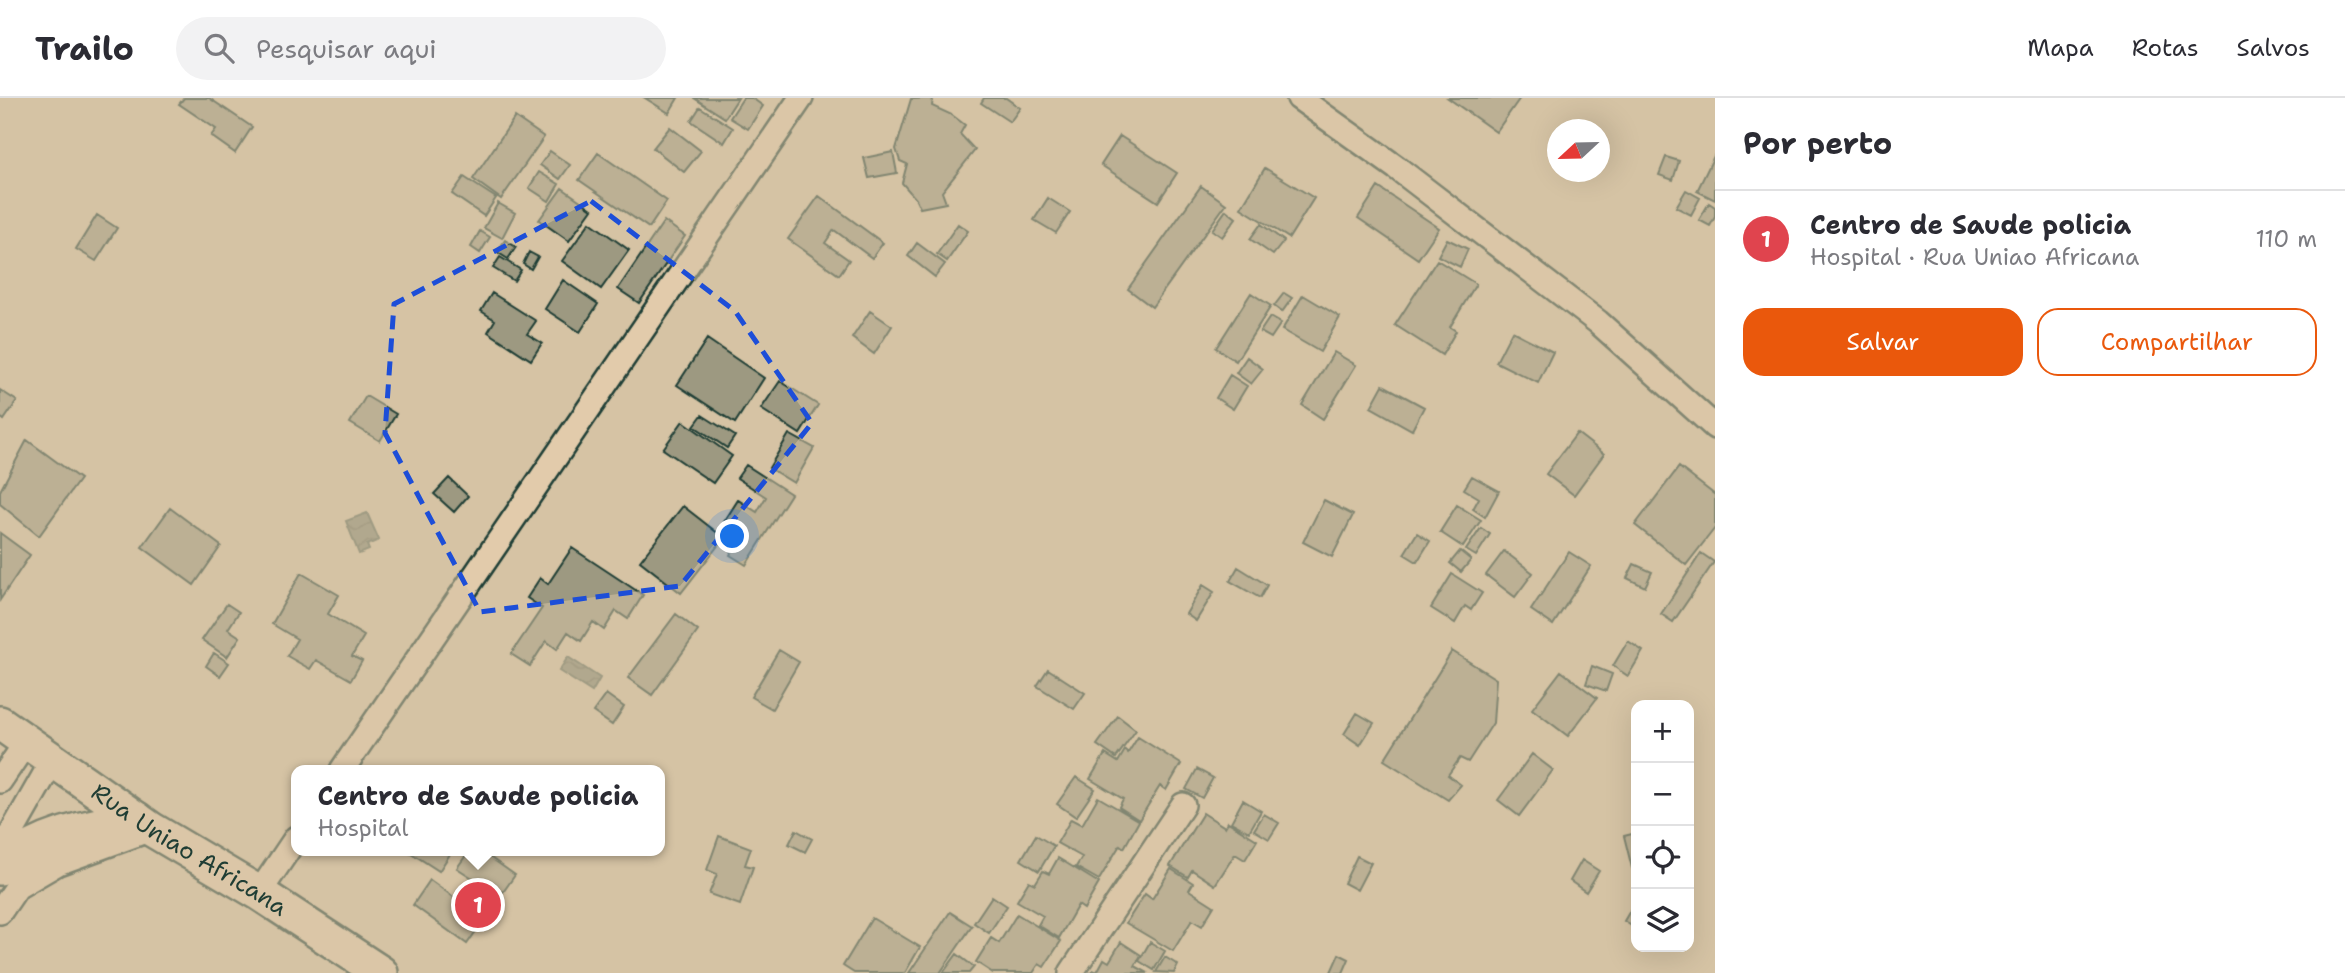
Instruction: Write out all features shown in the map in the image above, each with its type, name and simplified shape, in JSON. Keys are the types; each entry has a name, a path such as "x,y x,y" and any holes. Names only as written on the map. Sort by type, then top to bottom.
{"main road":[{"name":"Rua Uniao Africana","path":"13,732 144,824 259,893 382,973"},
{"path":"0,868 20,852 63,834 98,824 144,824"}],"street":[{"path":"345,765 802,98"},
{"path":"1299,98 1396,168 1598,322 1715,427"},
{"path":"0,781 13,732"},
{"path":"0,853 53,760"},
{"path":"1071,973 1182,805"},
{"path":"0,912 17,887 58,863 144,824"},
{"path":"259,893 291,845"}],"highlighted area":[{"path":"591,201 735,311 812,423 680,586 480,612 385,433 394,304"}],"water":[{"path":"367,513 379,540 367,545 369,550 359,554 346,521"},
{"path":"568,657 600,678 592,692 559,671"}],"building":[{"path":"184,98 209,98 252,127 235,153 211,136 216,129 179,104"},
{"path":"645,98 678,98 669,113"},
{"path":"694,98 738,98 725,118"},
{"path":"743,98 752,98 763,106 748,129 730,118"},
{"path":"933,98 932,106 952,115 965,125 960,134 975,150 942,192 946,203 920,208 902,183 907,164 900,161 896,149 911,99"},
{"path":"984,98 1006,98 1020,108 1010,122 981,103"},
{"path":"1448,98 1520,98 1496,132"},
{"path":"700,107 733,128 724,143 691,121"},
{"path":"515,117 544,137 501,199 473,179"},
{"path":"670,127 701,151 684,172 653,148"},
{"path":"1120,136 1177,173 1158,202 1101,165"},
{"path":"550,151 570,165 560,179 540,165"},
{"path":"893,152 897,173 869,178 864,158"},
{"path":"598,153 667,201 649,228 579,180"},
{"path":"1666,157 1679,161 1673,180 1659,175"},
{"path":"1715,157 1715,200 1697,191"},
{"path":"1265,168 1314,198 1289,238 1241,208"},
{"path":"539,172 559,184 549,201 529,188"},
{"path":"464,177 496,198 484,216 452,194"},
{"path":"1201,186 1226,204 1152,307 1128,289"},
{"path":"1378,187 1439,228 1418,259 1358,218"},
{"path":"562,188 592,209 569,241 539,220"},
{"path":"1686,190 1700,198 1691,215 1676,207"},
{"path":"819,196 883,243 872,258 834,230 825,243 849,260 839,275 788,239"},
{"path":"1048,198 1070,212 1056,233 1034,220"},
{"path":"498,203 515,213 502,238 484,228"},
{"path":"1709,203 1715,207 1715,217 1710,226 1699,220"},
{"path":"1226,210 1236,218 1222,237 1212,230"},
{"path":"97,215 117,228 96,261 76,249"},
{"path":"664,221 685,236 639,303 618,289"},
{"path":"590,222 629,250 601,289 562,261"},
{"path":"958,224 968,231 947,261 937,254"},
{"path":"1261,224 1284,241 1273,255 1250,239"},
{"path":"480,231 490,237 480,253 471,247"},
{"path":"1447,239 1468,249 1460,267 1438,256"},
{"path":"505,240 516,247 508,259 497,252"},
{"path":"917,243 945,264 935,277 908,256"},
{"path":"529,252 538,257 531,269 523,264"},
{"path":"500,257 521,270 514,281 493,268"},
{"path":"1437,260 1476,284 1450,327 1456,331 1442,355 1395,325"},
{"path":"563,280 598,304 580,332 545,309"},
{"path":"492,293 536,321 527,334 542,343 531,360 488,332 495,320 481,311"},
{"path":"1251,293 1271,306 1236,361 1216,348"},
{"path":"1284,293 1292,298 1282,312 1274,306"},
{"path":"1303,295 1340,317 1320,352 1282,330"},
{"path":"870,311 892,326 874,354 852,338"},
{"path":"1270,317 1281,323 1271,338 1260,332"},
{"path":"1512,331 1553,352 1538,383 1496,362"},
{"path":"707,339 764,378 735,423 677,385"},
{"path":"1334,352 1356,365 1323,419 1302,405"},
{"path":"1247,357 1263,369 1251,384 1236,373"},
{"path":"1230,375 1247,386 1233,409 1216,398"},
{"path":"780,381 818,405 800,434 761,409"},
{"path":"1383,385 1424,407 1412,430 1371,407"},
{"path":"0,390 17,401 4,420 0,417"},
{"path":"366,396 396,414 380,441 350,423"},
{"path":"702,415 735,436 727,448 694,426"},
{"path":"683,421 732,456 713,483 663,449"},
{"path":"1577,433 1604,454 1574,495 1546,474"},
{"path":"789,434 814,448 794,483 769,468"},
{"path":"27,440 80,479 39,536 0,504 0,491"},
{"path":"746,465 791,494 746,565 730,555 743,534 724,522 738,500 757,512 766,497 737,478"},
{"path":"1679,467 1715,495 1715,528 1686,565 1635,525"},
{"path":"1472,476 1499,491 1485,517 1473,509 1479,498 1464,489"},
{"path":"449,478 468,496 454,512 434,494"},
{"path":"1324,500 1353,515 1332,557 1303,542"},
{"path":"1457,505 1481,520 1463,547 1440,532"},
{"path":"683,506 724,538 681,593 640,561"},
{"path":"170,508 221,546 194,585 142,547"},
{"path":"1481,528 1490,534 1476,556 1466,550"},
{"path":"0,533 30,555 0,600"},
{"path":"1417,533 1430,541 1417,562 1404,554"},
{"path":"572,548 643,595 628,619 616,611 604,630 593,622 581,641 568,632 557,649 546,641 530,666 511,654 542,608 527,598 540,578 548,584"},
{"path":"1460,551 1471,560 1461,572 1450,563"},
{"path":"1504,551 1533,573 1515,597 1486,575"},
{"path":"1569,552 1591,566 1553,625 1531,610"},
{"path":"1701,553 1714,562 1673,622 1661,614"},
{"path":"1634,564 1652,572 1645,587 1627,578"},
{"path":"1238,567 1267,585 1260,598 1230,581"},
{"path":"301,573 339,595 328,614 364,636 352,656 362,661 351,680 316,660 310,669 287,656 297,639 272,624"},
{"path":"1452,574 1482,593 1471,610 1465,606 1455,623 1431,608"},
{"path":"1203,585 1214,592 1196,621 1186,614"},
{"path":"227,604 239,612 228,629 240,637 227,657 202,640"},
{"path":"676,614 698,631 652,695 628,678"},
{"path":"1628,641 1643,651 1628,676 1613,666"},
{"path":"779,650 799,662 772,709 751,697"},
{"path":"1452,651 1496,679 1493,723 1468,762 1460,758 1448,775 1461,785 1448,800 1384,760"},
{"path":"214,653 229,663 220,676 206,666"},
{"path":"1592,666 1612,674 1606,691 1586,684"},
{"path":"1048,669 1085,693 1074,709 1037,686"},
{"path":"1561,671 1597,698 1568,736 1532,709"},
{"path":"606,694 624,707 612,725 593,712"},
{"path":"1357,713 1374,723 1360,745 1344,734"},
{"path":"1118,716 1136,730 1116,758 1097,745"},
{"path":"1138,737 1181,764 1166,790 1160,786 1139,820 1119,807 1123,799 1090,779 1105,754 1118,762 1125,750 1128,753"},
{"path":"1532,754 1553,770 1519,816 1498,800"},
{"path":"1197,769 1213,778 1202,798 1186,789"},
{"path":"1076,777 1095,789 1076,817 1057,804"},
{"path":"1098,797 1139,821 1124,848 1120,845 1099,880 1076,867 1082,857 1057,843 1071,819 1082,825"},
{"path":"1243,800 1261,811 1249,832 1231,822"},
{"path":"1203,813 1225,827 1228,822 1257,840 1245,860 1235,854 1215,885 1192,870 1188,877 1170,866"},
{"path":"1264,814 1279,823 1269,839 1254,830"},
{"path":"796,830 812,839 805,852 789,844"},
{"path":"1631,834 1631,864 1624,836"},
{"path":"1036,835 1054,846 1039,871 1021,860"},
{"path":"719,836 751,848 745,865 753,867 740,905 709,894 717,874 707,870"},
{"path":"416,856 449,856 439,871"},
{"path":"465,856 488,856 515,875 467,944 413,905 430,880 462,903 477,881 457,868"},
{"path":"1357,856 1371,863 1357,890 1344,883"},
{"path":"1058,858 1099,883 1084,909 1078,905 1059,938 1038,925 1043,916 1017,901 1029,881 1035,884 1043,871 1049,874"},
{"path":"1582,860 1599,871 1586,892 1570,881"},
{"path":"1171,869 1193,883 1189,890 1214,906 1202,926 1192,920 1173,951 1126,923 1145,894 1152,899"},
{"path":"992,896 1007,906 989,933 974,923"},
{"path":"1631,909 1631,926 1624,921"},
{"path":"950,912 972,926 940,973 909,973"},
{"path":"1017,914 1061,941 1044,967 1039,964 1033,973 993,973 976,962 991,938 999,943"},
{"path":"872,918 920,947 905,973 854,973 843,966"},
{"path":"1121,942 1141,955 1135,966 1148,973 1091,973 1093,970 1097,972 1104,959 1109,962"},
{"path":"1150,942 1165,951 1154,970 1139,961"},
{"path":"957,954 974,967 969,973 943,973"},
{"path":"1339,954 1349,959 1343,973 1333,973 1331,972"},
{"path":"1165,957 1178,965 1174,973 1156,972"}],"place":[{"name":"Centro de Saude policia","path":"478,905"}]}
